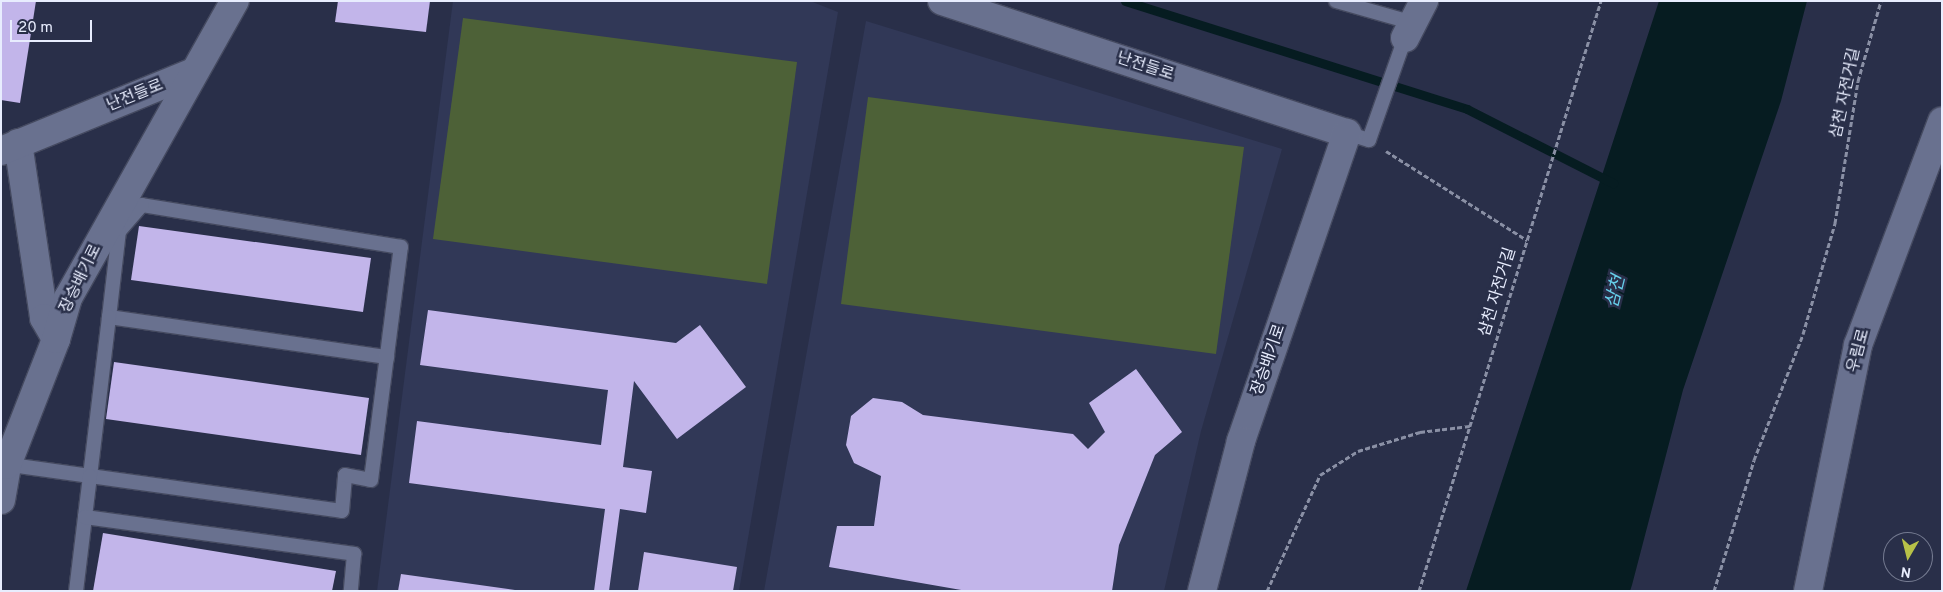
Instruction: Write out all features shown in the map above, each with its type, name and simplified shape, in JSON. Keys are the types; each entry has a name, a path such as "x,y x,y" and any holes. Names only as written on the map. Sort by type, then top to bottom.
{"street":[{"path":"194,72 235,1"},
{"name":"난전들로","path":"942,1 1358,136"},
{"name":"난전들로","path":"10,147 194,72"},
{"name":"장승배기로","path":"1,500 4,464 56,339 68,298 194,72"},
{"name":"우림로","path":"1808,591 1858,345 1942,121"},
{"name":"장승배기로","path":"1202,591 1241,441 1358,136"},
{"path":"10,147 44,318 56,339"}],"lane":[{"path":"1336,1 1414,21 1358,136"},
{"path":"4,464 90,476 342,511 345,475 371,480 401,247 142,205 119,230 110,317 90,476 76,591"},
{"path":"110,317 387,357"},
{"path":"85,518 354,554 350,591"}],"path":[{"name":"삼천 자전거길","path":"1419,591 1601,1"},
{"name":"삼천 자전거길","path":"1714,591 1754,460 1803,334 1830,241 1835,223 1858,81 1881,1"},
{"path":"1358,136 1526,240"},
{"path":"1267,591 1320,476 1358,451 1420,432 1470,426"}],"shaded area":[{"path":"453,1 810,1 838,12 739,591 377,591"},
{"path":"866,21 1282,149 1201,431 1164,591 764,591"}],"green space":[{"path":"463,18 797,62 767,284 433,239"},
{"path":"868,97 1244,147 1216,354 841,304"}],"water":[{"name":"삼천","path":"1659,1 1807,1 1781,101 1683,390 1632,585 1630,591 1466,591"}],"building":[{"path":"1,1 36,1 20,103 1,100"},
{"path":"338,1 430,1 426,32 335,22"},
{"path":"139,226 371,258 363,312 131,280"},
{"path":"428,310 676,343 700,325 746,387 677,439 634,381 623,467 652,471 646,513 620,509 609,591 594,591 605,509 409,483 417,421 601,445 608,390 420,365"},
{"path":"114,362 369,398 361,455 106,419"},
{"path":"1136,369 1182,432 1155,455 1119,545 1112,591 967,591 829,567 837,526 874,526 881,476 854,463 846,445 851,416 873,398 902,402 923,415 1073,434 1088,449 1105,432 1089,403"},
{"path":"103,533 336,571 332,591 93,591"},
{"path":"644,552 737,567 733,591 638,591"},
{"path":"401,574 515,590 515,591 398,591"}],"waterway":[{"path":"1125,1 1467,109 1613,183"}]}
